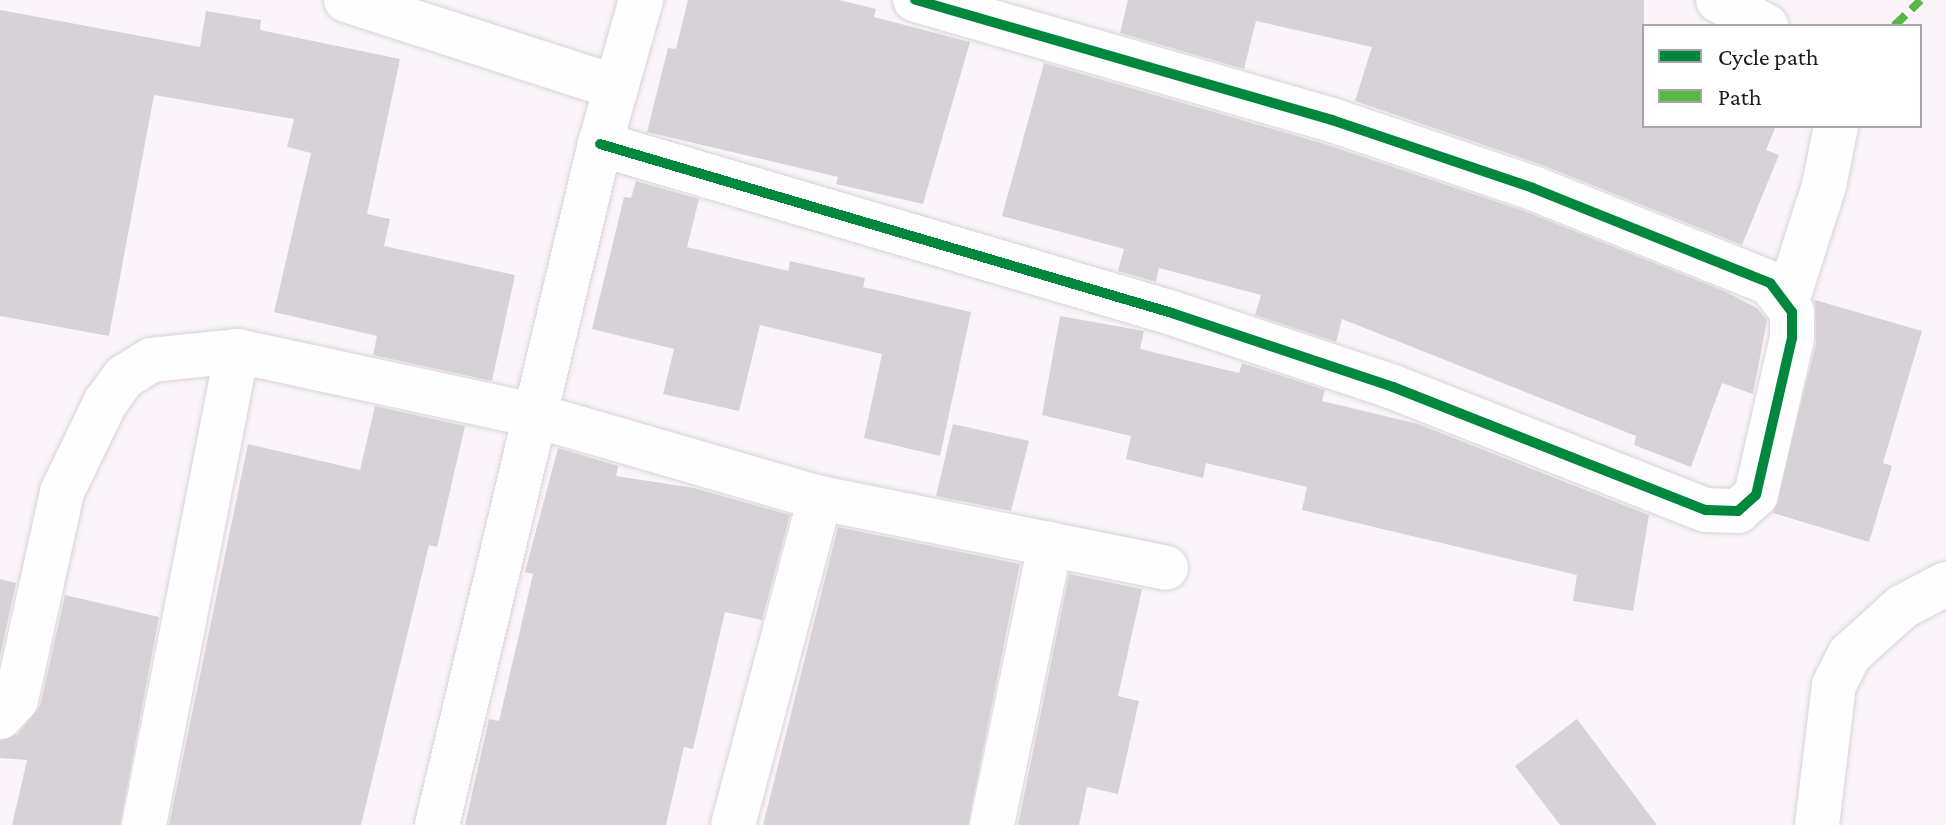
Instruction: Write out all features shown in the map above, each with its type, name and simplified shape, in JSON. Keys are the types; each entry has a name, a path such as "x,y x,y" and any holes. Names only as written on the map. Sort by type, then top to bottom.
{"street":[{"path":"346,0 616,87"},
{"path":"437,825 600,144 641,0"},
{"path":"915,0 1332,120 1533,188 1770,283 1787,301"},
{"path":"1718,0 1762,24"},
{"path":"600,144 1172,313 1393,387 1725,515 1748,504 1765,473 1792,338 1787,301 1824,186 1836,128"},
{"path":"144,825 237,351"},
{"path":"0,717 16,700 62,492 105,403 124,377 151,360 237,351 537,416 820,498 1166,568"},
{"path":"733,825 820,498"},
{"path":"992,825 1050,544"},
{"path":"1817,825 1823,749 1839,674 1850,654 1902,607 1946,584"}],"building":[{"path":"688,0 839,0 876,9 874,17 970,42 923,204 836,184 838,177 647,132 668,48 676,49"},
{"path":"1128,0 1644,0 1642,128 1775,128 1766,150 1779,155 1742,245 1542,165 1355,101 1372,47 1256,21 1244,69 1120,33"},
{"path":"0,10 200,47 206,11 261,20 260,30 400,59 367,214 390,219 384,246 515,275 492,381 373,355 377,336 274,312 311,153 287,147 294,119 154,95 109,336 0,316"},
{"path":"1044,63 1325,144 1524,211 1724,291 1757,308 1767,320 1753,394 1722,383 1691,467 1634,445 1636,436 1342,319 1336,342 1255,315 1261,295 1159,268 1156,282 1118,271 1124,249 1002,216"},
{"path":"636,181 699,199 687,247 788,271 790,261 865,278 863,287 971,312 940,456 864,438 882,354 760,325 739,411 663,394 674,349 592,329 624,197 631,198"},
{"path":"1815,300 1922,331 1883,463 1892,466 1869,542 1773,513 1816,344"},
{"path":"1060,316 1144,331 1140,349 1239,373 1242,363 1325,390 1322,401 1418,424 1649,515 1633,611 1573,601 1577,575 1302,510 1307,487 1206,463 1203,478 1126,459 1131,436 1042,415"},
{"path":"375,406 465,426 437,547 429,545 361,825 169,825 248,444 360,470"},
{"path":"953,424 1029,441 1011,511 936,496"},
{"path":"558,448 618,466 616,476 694,488 790,515 762,620 725,612 693,749 684,747 666,825 465,825 489,719 499,721 533,574 525,572"},
{"path":"838,527 1020,564 968,825 763,825"},
{"path":"1069,574 1142,589 1118,696 1139,701 1118,794 1087,787 1079,825 1018,825"},
{"path":"0,579 16,583 0,657"},
{"path":"65,595 159,617 120,825 12,825 27,760 0,758 0,741 18,734 40,706"},
{"path":"1577,719 1657,825 1560,825 1515,766"}],"marked path":[{"path":"1896,24 1921,0"}],"cycle path":[{"path":"600,144 1172,313 1393,387 1706,510 1738,511 1756,495 1792,338 1792,312 1770,283 1533,188 1332,120 915,0"}]}
